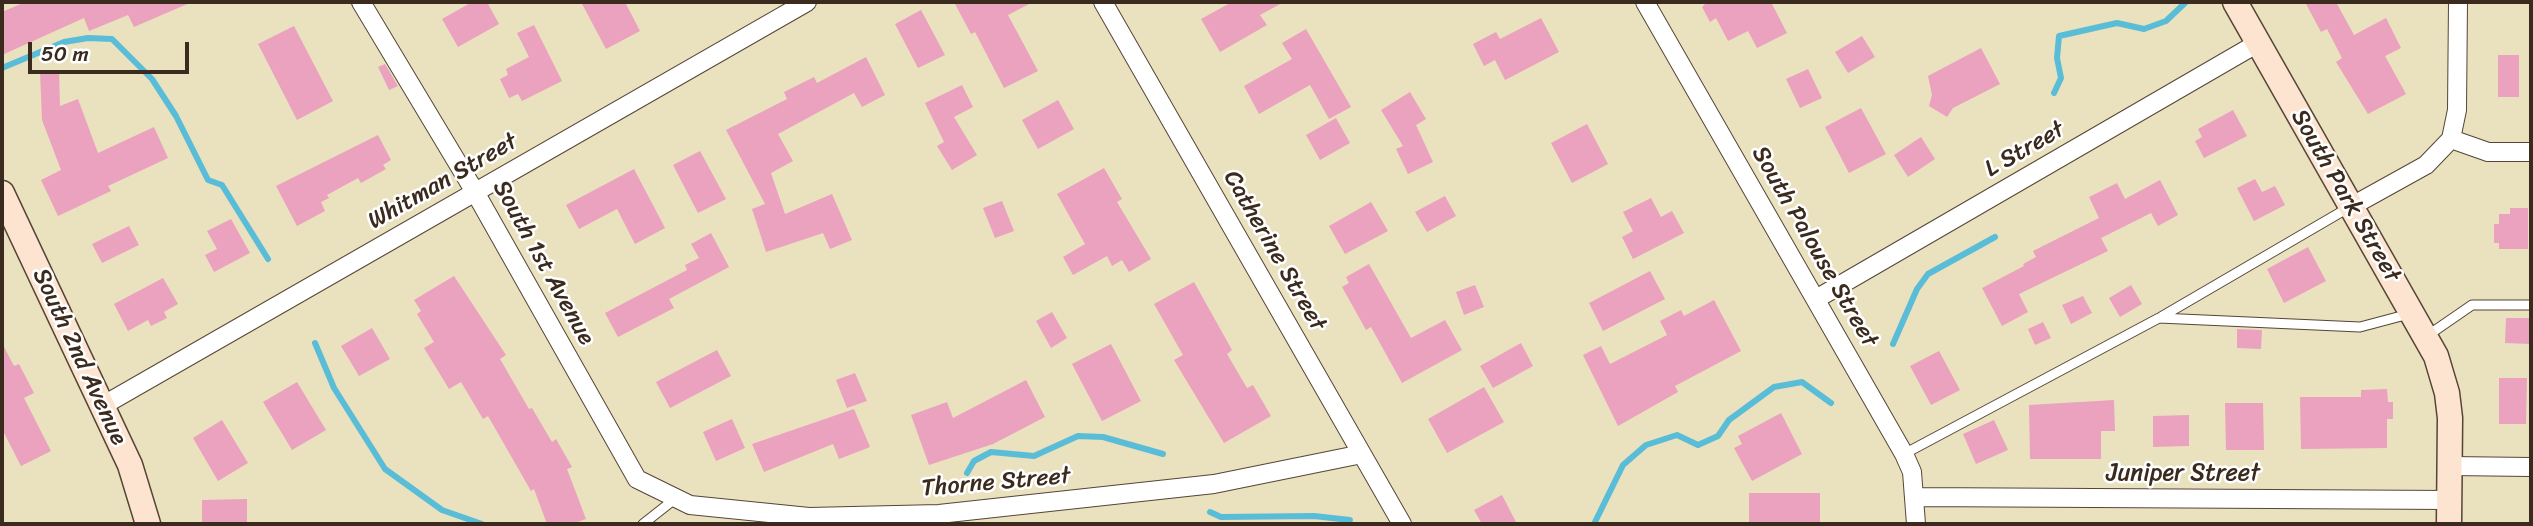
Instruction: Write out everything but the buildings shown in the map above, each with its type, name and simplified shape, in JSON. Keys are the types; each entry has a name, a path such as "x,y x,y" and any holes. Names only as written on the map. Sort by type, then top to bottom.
{"main road":[{"name":"South Park Street","path":"2235,2 2413,313 2439,365 2447,393 2450,512"},
{"name":"South 2nd Avenue","path":"2,193 130,465 148,524"}],"street":[{"name":"South 1st Avenue","path":"361,2 475,192 637,479"},
{"name":"Whitman Street","path":"102,406 807,2"},
{"name":"Catherine Street","path":"1103,2 1402,524"},
{"name":"South Palouse Street","path":"1646,2 1904,454 1912,472 1916,524"},
{"path":"2352,206 2426,165 2451,139 2457,110 2458,2"},
{"name":"L Street","path":"1816,299 2258,43"},
{"path":"2451,139 2488,152 2531,152"},
{"name":"Thorne Street","path":"637,479 690,505 809,520 939,514 1070,502 1214,484 1362,454"},
{"path":"2450,466 2531,467"},
{"name":"Juniper Street","path":"1916,497 2450,512"}],"lane":[{"path":"1904,454 2159,318 2352,206"},
{"path":"2426,337 2472,305 2531,305"},
{"path":"2159,318 2360,327 2413,313"},
{"path":"643,524 676,498"}],"waterway":[{"path":"2054,93 2061,78 2057,58 2059,36 2117,23 2144,29 2166,21 2186,2"},
{"path":"2,68 64,42 88,38 112,39 152,79 176,116 208,180 222,185 268,259"},
{"path":"1893,344 1917,289 1928,274 1995,237"},
{"path":"315,343 334,388 385,469 442,510 482,524"},
{"path":"1594,524 1623,465 1646,445 1677,435 1698,445 1718,436 1729,420 1774,387 1802,382 1831,403"},
{"path":"967,473 974,461 991,452 1034,456 1078,436 1103,437 1163,454"},
{"path":"1210,512 1221,517 1314,516 1350,520"}]}
